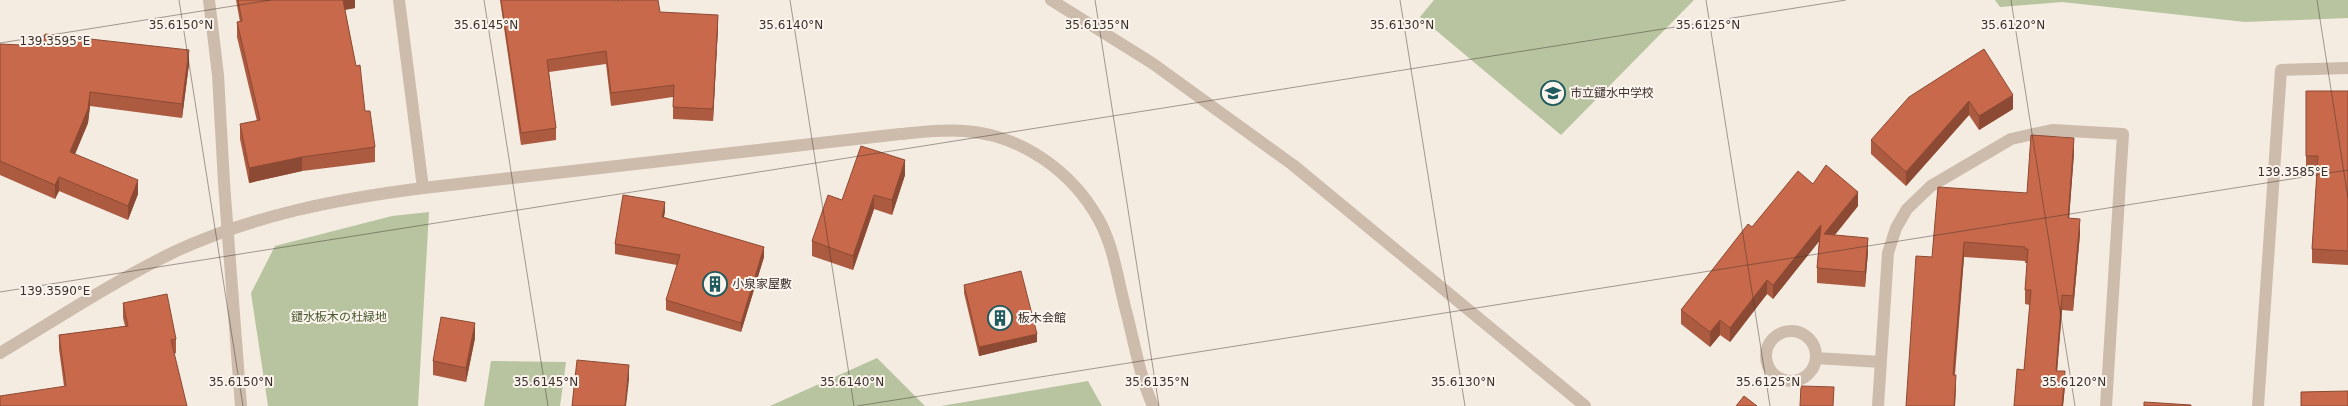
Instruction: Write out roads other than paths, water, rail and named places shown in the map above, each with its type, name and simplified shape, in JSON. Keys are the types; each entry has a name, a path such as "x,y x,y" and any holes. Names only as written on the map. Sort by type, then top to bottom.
{"street":[{"path":"209,0 218,75 242,406"},
{"path":"400,0 424,188"},
{"path":"1052,0 1152,63 1293,165 1585,406"},
{"path":"2258,406 2281,70 2348,68"},
{"path":"0,353 137,272 175,252 276,214 329,201 424,188 930,131 965,130 1007,139 1026,148 1061,172 1099,220 1108,243 1141,370 1153,406"},
{"path":"1878,406 1888,253 1896,228 1907,209 1931,186 2011,140 2024,135 2052,130 2123,134 2106,406"},
{"path":"1788,331 1797,332 1811,341 1815,349 1816,358 1811,373 1797,381 1789,382 1782,380 1769,370 1766,355 1773,339 1788,331"},
{"path":"1816,358 1881,362"},
{"path":"1564,406 1572,396"}],"place":[{"name":"市立鑓水中学校","path":"1553,93"},
{"name":"小泉家屋敷","path":"715,284"},
{"name":"板木会館","path":"1000,318"}],"park label":[{"name":"鑓水板木の杜緑地","path":"339,317"}]}
